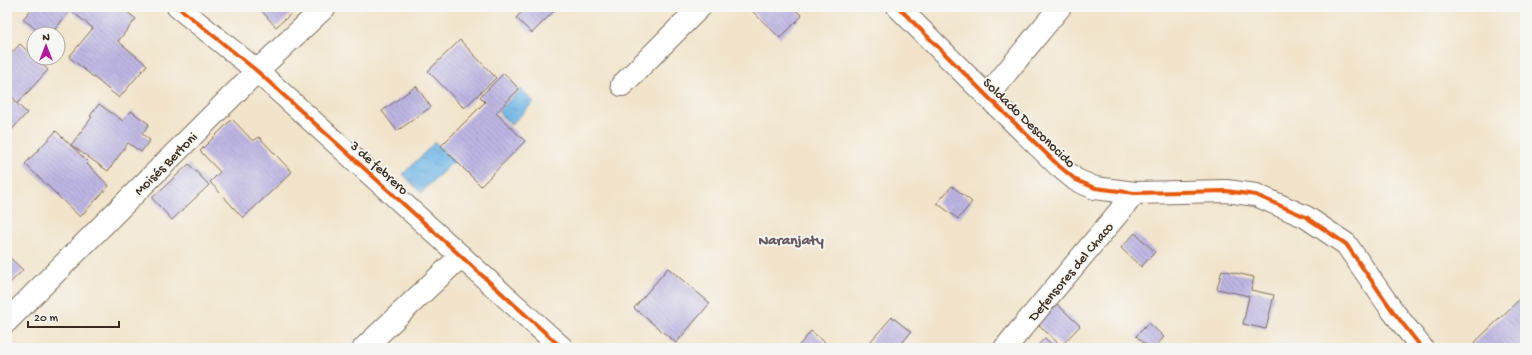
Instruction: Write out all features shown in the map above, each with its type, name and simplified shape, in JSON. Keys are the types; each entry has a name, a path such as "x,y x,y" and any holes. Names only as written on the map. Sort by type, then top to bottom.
{"street":[{"name":"3 de febrero","path":"178,7 257,71 562,348"},
{"name":"Moisés Bertoni","path":"7,321 257,71 325,7"},
{"path":"622,85 700,7"},
{"name":"Soldado Desconocido","path":"898,7 1059,166 1076,180 1095,188 1134,193 1226,191 1256,195 1306,217 1346,244 1392,310 1422,348"},
{"path":"987,96 1060,7"},
{"name":"Defensores del Chaco","path":"1005,348 1134,193"},
{"path":"364,348 461,256"}],"water":[{"path":"521,89 534,102 511,125 498,112"},
{"path":"435,142 454,161 421,193 403,174"}],"building":[{"path":"33,7 66,7 70,11 58,26 32,26 23,19"},
{"path":"66,7 121,7 136,19 118,41 147,65 119,98 69,57 93,28"},
{"path":"258,7 299,7 276,27"},
{"path":"526,7 553,7 555,10 532,33 516,18"},
{"path":"758,7 793,7 802,16 780,38 753,12"},
{"path":"1001,7 1010,7 1006,11"},
{"path":"460,40 496,78 464,108 428,71"},
{"path":"20,44 26,50 26,66 44,66 48,70 18,103 7,92 7,58"},
{"path":"504,73 519,89 496,113 525,141 481,186 441,146 485,102 480,97"},
{"path":"416,86 431,107 397,131 382,111"},
{"path":"14,101 27,113 7,135 7,108"},
{"path":"99,104 123,121 131,111 149,124 142,134 150,140 141,152 128,143 108,171 71,145 92,117 90,116"},
{"path":"232,119 253,141 259,137 292,172 243,218 210,182 220,172 200,151"},
{"path":"56,131 88,162 87,164 109,186 80,217 25,164"},
{"path":"189,164 209,185 172,220 152,198"},
{"path":"952,186 972,202 958,219 937,203"},
{"path":"1135,233 1155,252 1141,267 1121,248"},
{"path":"7,255 23,270 7,286"},
{"path":"668,268 710,303 676,343 634,308"},
{"path":"1222,270 1254,277 1251,290 1274,295 1266,329 1243,324 1249,296 1217,289"},
{"path":"1525,294 1525,348 1477,348 1473,344"},
{"path":"1057,304 1080,326 1061,346 1038,324"},
{"path":"892,317 911,332 898,348 874,348 869,343"},
{"path":"1149,323 1164,337 1154,348 1149,348 1136,336"},
{"path":"811,331 832,348 797,348"},
{"path":"1045,338 1055,348 1035,348"}],"cycle path":[{"path":"178,7 257,71 562,348"},
{"path":"898,7 1059,166 1076,180 1095,188 1135,193 1226,191 1256,195 1306,217 1346,244 1392,310 1422,348"}],"district":[{"name":"Naranjaty","path":"791,239"}]}
